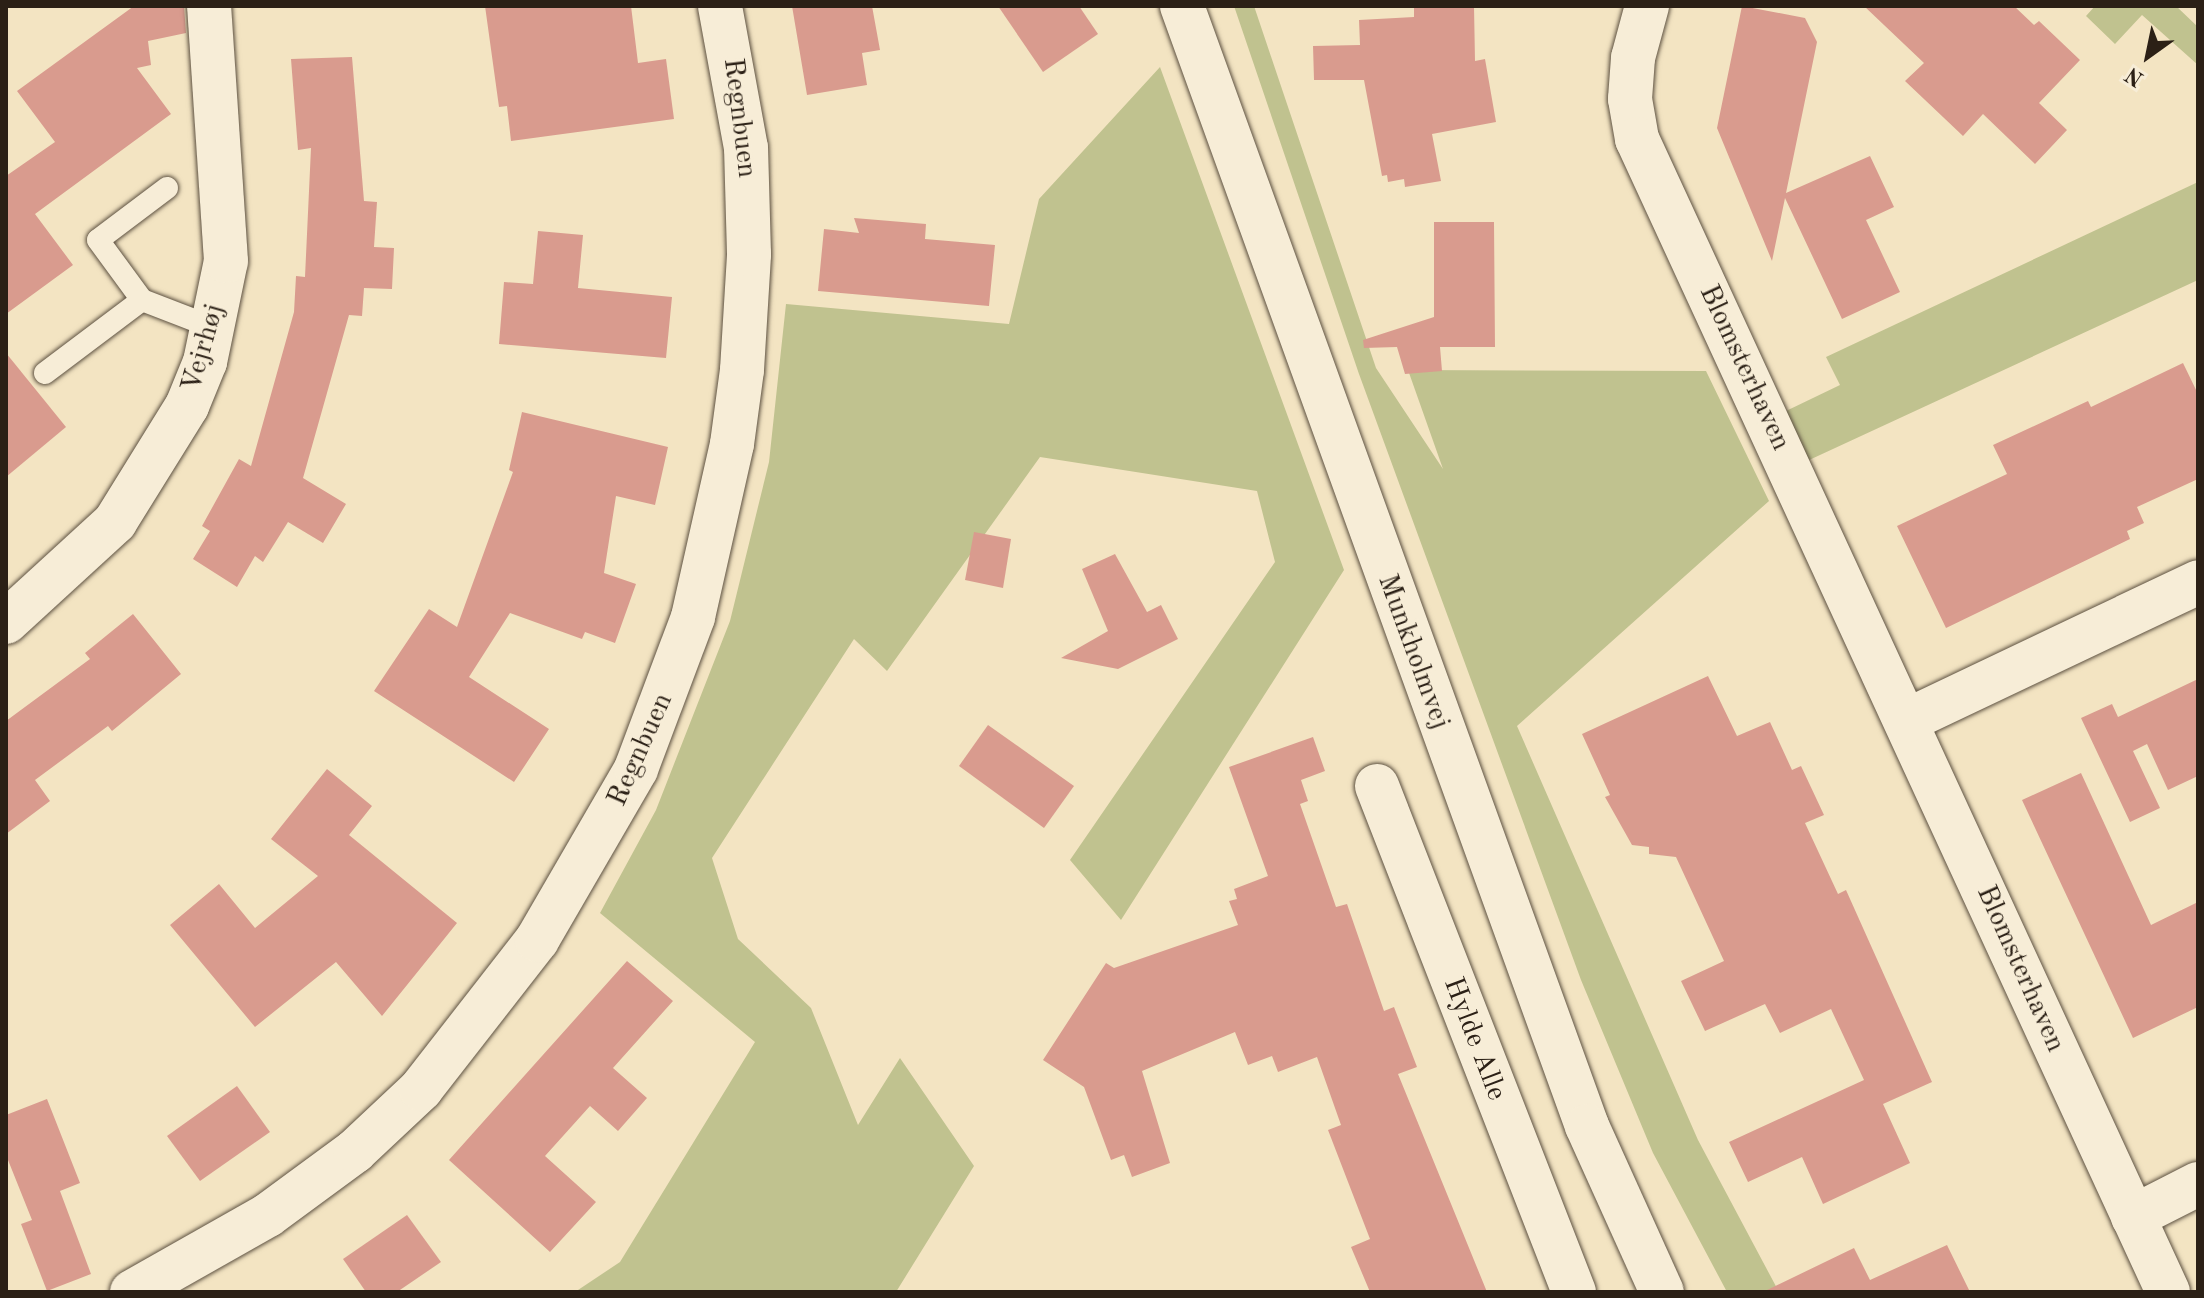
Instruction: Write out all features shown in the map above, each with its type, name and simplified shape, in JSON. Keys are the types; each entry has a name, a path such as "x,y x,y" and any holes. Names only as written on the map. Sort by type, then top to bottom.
{"street":[{"name":"Vejrhøj","path":"6,622 115,522 187,406 212,327 226,261 209,6"},
{"name":"Regnbuen","path":"132,1292 268,1215 355,1151 421,1089 537,940 636,769 693,617 732,444 742,370 748,282 746,148 720,6"},
{"name":"Munkholmvej","path":"1182,6 1587,1126 1662,1292"},
{"name":"Blomsterhaven","path":"1647,6 1633,58 1630,99 1637,139 1908,720 2168,1292"},
{"path":"1908,720 2198,582"},
{"name":"Hylde Alle","path":"1377,786 1574,1292"},
{"path":"2133,1217 2198,1184"}],"lane":[{"path":"167,188 98,240 142,300 212,327"},
{"path":"45,373 142,300"}],"green space":[{"path":"1234,6 1254,6 1376,368 1443,469 1408,370 1706,371 1769,501 1517,726 1698,1140 1779,1292 1727,1292 1653,1153 1581,980 1359,374"},
{"path":"2095,6 2176,6 2198,27 2198,65 2142,15 2115,44 2086,16"},
{"path":"1160,67 1344,570 1121,920 1070,860 1275,562 1257,491 1040,457 887,671 854,639 712,858 738,939 811,1008 858,1125 900,1058 974,1166 896,1292 575,1292 620,1262 755,1042 600,913 656,810 730,621 769,462 786,304 1009,324 1039,199"},
{"path":"2198,182 2198,280 1807,461 1786,411 1840,385 1826,357"}],"building":[{"path":"134,6 184,6 186,33 148,41 151,65 137,68 171,114 35,214 73,265 6,314 6,176 55,142 17,91"},
{"path":"485,6 631,6 638,63 666,59 674,119 511,141 507,106 499,107"},
{"path":"792,6 872,6 880,50 862,53 867,85 807,95"},
{"path":"998,6 1079,6 1098,34 1043,72"},
{"path":"1414,6 1474,6 1475,61 1485,59 1496,122 1432,134 1441,181 1405,187 1404,179 1388,182 1387,175 1382,176 1364,80 1314,80 1313,46 1360,45 1359,20 1414,17"},
{"path":"1742,6 1805,18 1817,42 1786,193 1870,156 1894,207 1866,220 1900,292 1842,319 1785,198 1772,261 1717,128"},
{"path":"1864,6 2014,6 2034,25 2039,21 2080,60 2039,103 2067,130 2035,164 1983,114 1963,136 1905,81 1924,63"},
{"path":"352,57 364,201 377,202 374,247 394,248 392,289 364,288 362,316 349,315 303,478 346,504 323,543 288,522 263,562 255,556 237,587 193,559 210,531 202,526 239,459 251,466 294,312 296,276 305,277 311,148 298,150 291,59"},
{"path":"854,218 926,224 925,239 995,245 989,306 818,291 824,229 859,233"},
{"path":"1434,222 1494,222 1495,347 1440,347 1442,371 1405,374 1397,347 1364,348 1363,340 1434,317"},
{"path":"538,231 583,235 578,288 672,297 666,358 499,344 504,282 533,284"},
{"path":"6,353 66,427 6,477"},
{"path":"2183,363 2198,394 2198,479 2137,507 2144,523 2127,531 2130,539 1946,628 1897,526 2007,474 1993,445 2088,401 2091,407"},
{"path":"522,412 668,447 655,505 616,496 604,573 636,584 615,643 585,632 582,639 510,613 469,677 549,729 514,782 374,691 429,609 457,627 513,472 509,470"},
{"path":"974,532 1011,539 1003,588 965,580"},
{"path":"1115,554 1147,612 1161,605 1178,639 1118,669 1061,658 1108,631 1082,569"},
{"path":"133,614 181,674 112,731 108,726 35,780 50,801 6,834 6,721 90,659 85,653"},
{"path":"1708,676 1737,736 1770,722 1792,770 1801,766 1824,815 1805,823 1838,894 1846,890 1932,1082 1883,1104 1910,1163 1823,1204 1802,1157 1748,1182 1729,1142 1864,1080 1831,1009 1780,1033 1765,1004 1705,1031 1681,981 1724,961 1676,857 1649,854 1649,847 1632,845 1605,797 1610,795 1582,734"},
{"path":"2198,679 2198,776 2168,790 2147,744 2133,751 2160,808 2130,822 2081,718 2112,704 2118,717"},
{"path":"988,725 1074,786 1044,828 959,766"},
{"path":"1313,737 1325,771 1301,780 1308,801 1300,804 1336,907 1347,904 1384,1011 1394,1007 1417,1067 1398,1074 1487,1292 1370,1292 1351,1247 1370,1239 1328,1130 1341,1125 1317,1057 1278,1072 1272,1056 1248,1065 1235,1032 1142,1071 1170,1163 1132,1177 1124,1155 1111,1160 1084,1087 1043,1060 1106,963 1114,968 1238,925 1229,901 1237,899 1234,889 1268,876 1229,767"},
{"path":"327,769 372,806 349,835 457,923 382,1016 336,962 255,1027 170,925 219,884 255,928 318,876 271,839"},
{"path":"2081,773 2151,925 2198,902 2198,1007 2133,1038 2022,800"},
{"path":"627,961 673,1001 613,1068 647,1098 618,1131 590,1106 545,1156 596,1202 550,1252 449,1160"},
{"path":"237,1086 270,1132 200,1181 167,1136"},
{"path":"47,1099 80,1183 60,1191 91,1274 47,1291 21,1224 32,1220 6,1155 6,1115"},
{"path":"407,1215 441,1262 397,1292 366,1292 343,1259"},
{"path":"1947,1245 1970,1292 1763,1292 1854,1248 1870,1280"}]}
